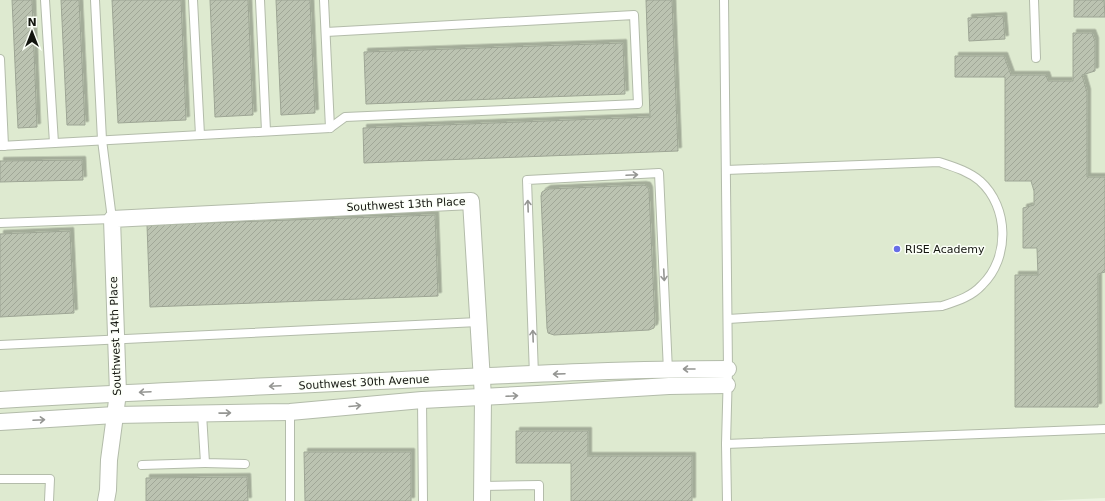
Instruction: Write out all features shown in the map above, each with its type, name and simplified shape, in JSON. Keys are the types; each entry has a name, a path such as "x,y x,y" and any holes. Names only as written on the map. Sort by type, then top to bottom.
{"street":[{"name":"Southwest 13th Place","path":"112,219 471,200 483,397 482,493"},
{"name":"Southwest 14th Place","path":"106,501 109,460 118,393 112,219"},
{"name":"Southwest 30th Avenue","path":"0,400 118,393 668,370 727,377"},
{"name":"Southwest 30th Avenue","path":"0,422 115,415 290,412 422,400 669,386 727,377"}],"lane":[{"path":"45,0 54,143"},
{"path":"0,223 112,219 102,140 95,0"},
{"path":"193,0 200,135"},
{"path":"260,0 266,131"},
{"path":"324,0 330,128"},
{"path":"724,0 728,319 726,444 727,501"},
{"path":"1034,0 1036,58"},
{"path":"0,59 2,146 330,128 345,117 638,104 634,15 326,32"},
{"path":"726,170 939,162 961,169 980,181 994,200 1002,221 1003,244 996,266 983,285 964,299 942,306 728,319"},
{"path":"534,375 527,180 660,173 669,386"},
{"path":"0,345 478,322"},
{"path":"422,400 423,501"},
{"path":"290,412 290,501"},
{"path":"202,414 205,463"},
{"path":"726,444 1105,429"},
{"path":"142,465 205,463 245,464"},
{"path":"0,479 50,479 49,501"},
{"path":"482,493 539,485 540,501"}],"shaded area":[{"path":"0,0 1105,0 1105,498 1039,501 0,501"}],"building":[{"path":"12,0 32,0 37,127 18,128"},
{"path":"61,0 79,0 85,125 67,125"},
{"path":"112,0 181,0 186,120 118,123"},
{"path":"210,0 248,0 253,115 215,117"},
{"path":"276,0 310,0 315,113 281,115"},
{"path":"646,0 672,0 678,151 364,163 363,128 650,117"},
{"path":"1074,0 1104,0 1105,17 1074,17"},
{"path":"1003,16 1005,39 969,41 968,18"},
{"path":"1073,33 1092,33 1095,41 1095,71 1082,75 1087,92 1087,177 1105,177 1105,272 1098,274 1098,407 1015,407 1015,275 1038,275 1037,248 1023,248 1023,208 1034,205 1034,191 1031,181 1005,181 1005,77 955,77 955,56 1004,56 1011,75 1046,75 1048,81 1073,81"},
{"path":"623,43 625,94 366,104 364,52"},
{"path":"82,160 83,180 0,182 0,161"},
{"path":"647,186 649,190 654,328 649,330 554,335 548,333 542,192 547,189"},
{"path":"435,215 438,296 150,307 147,225"},
{"path":"70,231 74,313 0,317 0,234"},
{"path":"516,431 588,431 588,456 692,456 692,501 571,501 571,463 516,463"},
{"path":"304,452 411,452 411,501 305,501"},
{"path":"247,477 248,501 146,501 146,478"}],"place":[{"name":"RISE Academy","path":"897,249"}]}
